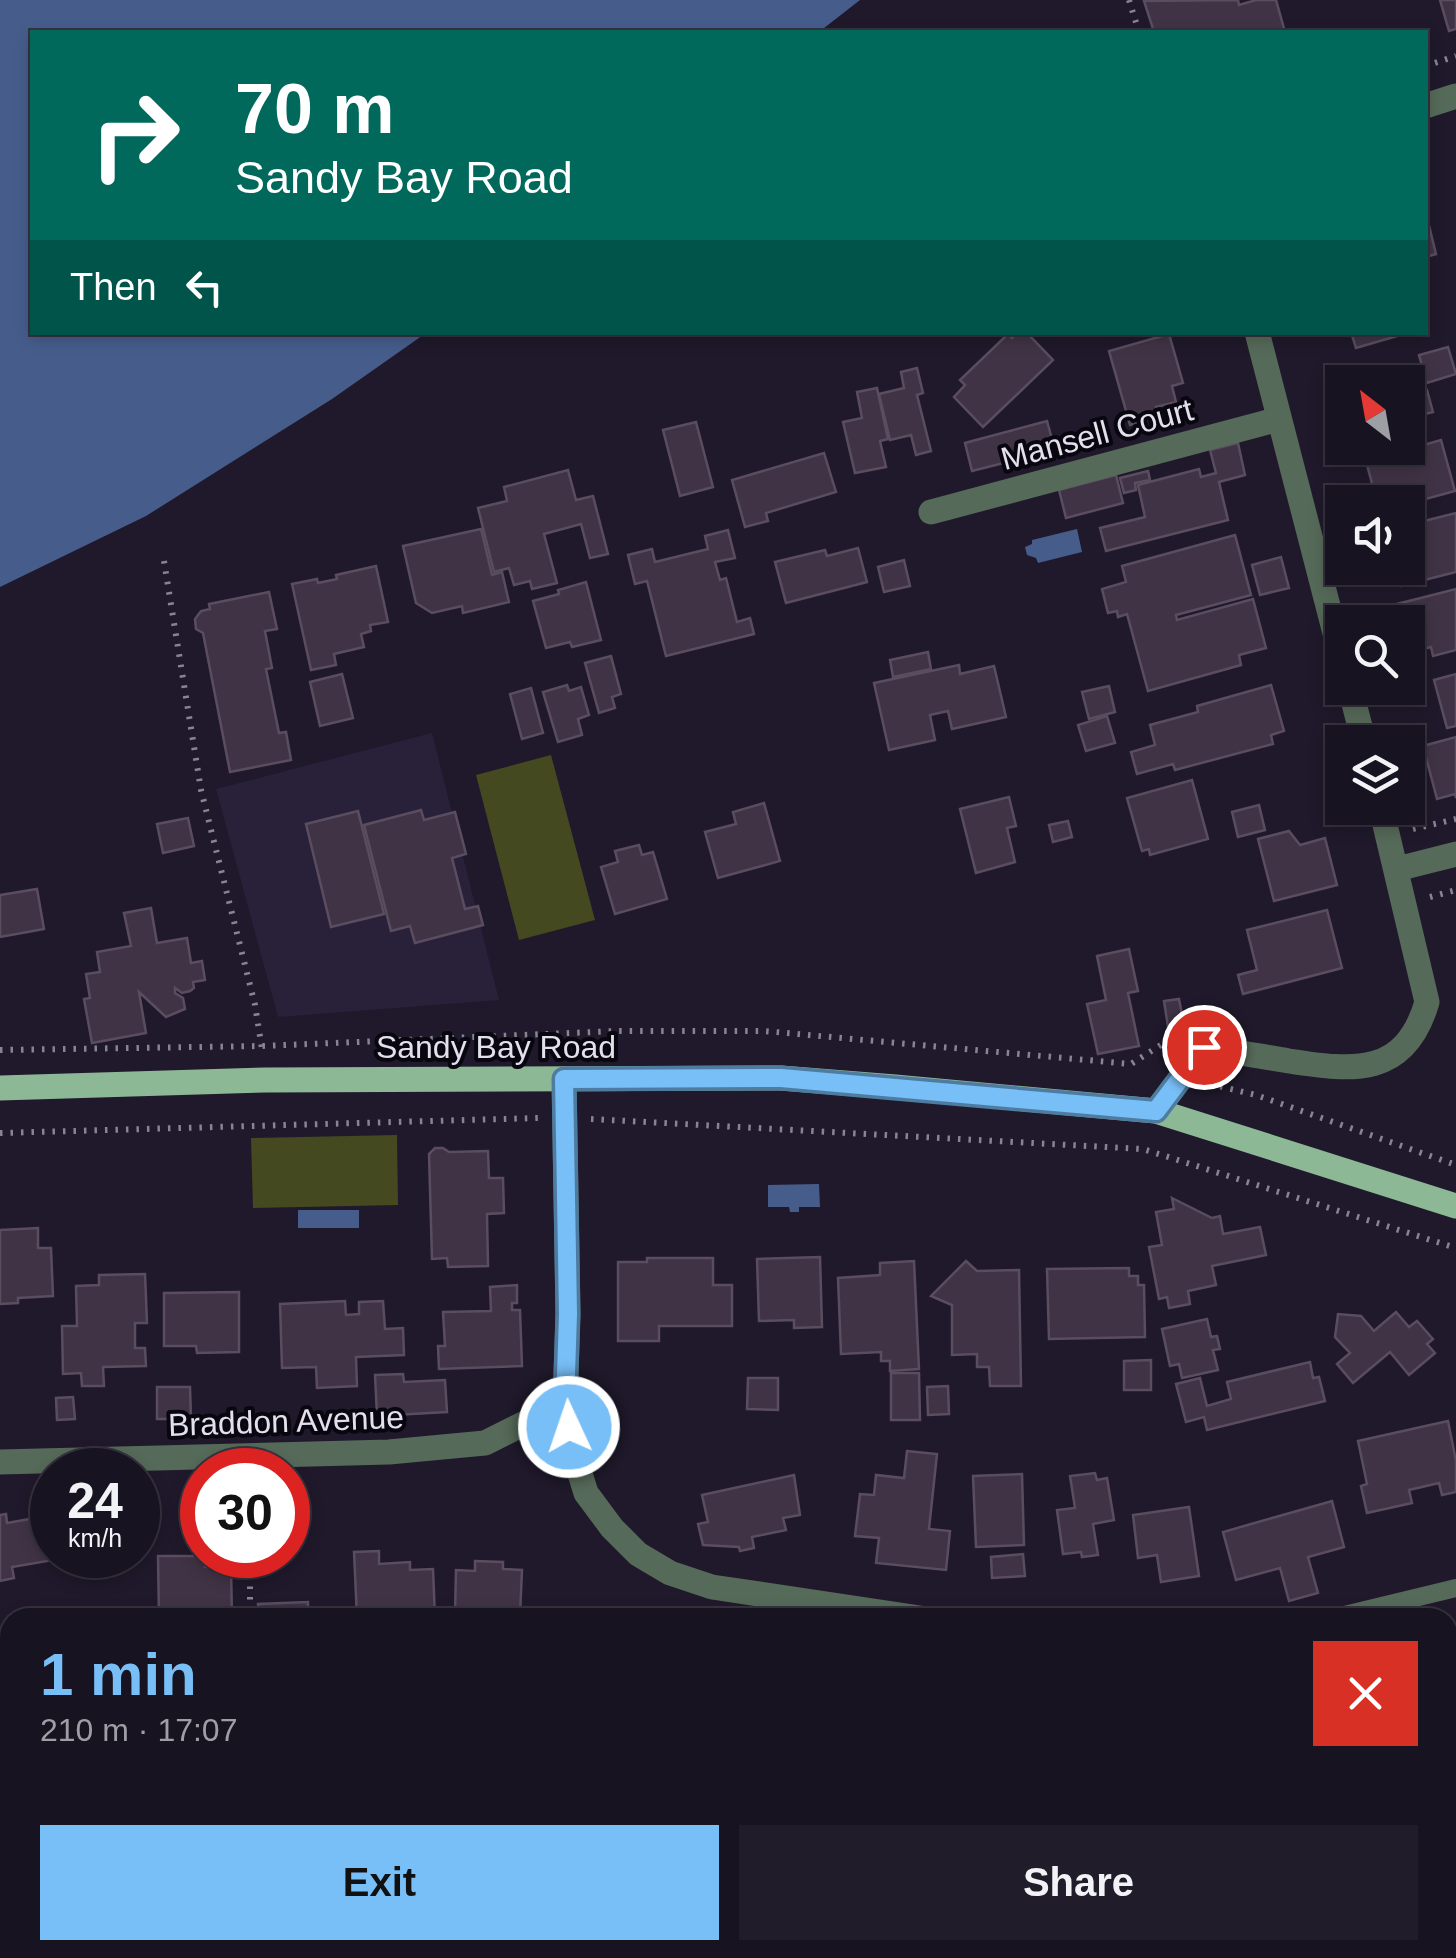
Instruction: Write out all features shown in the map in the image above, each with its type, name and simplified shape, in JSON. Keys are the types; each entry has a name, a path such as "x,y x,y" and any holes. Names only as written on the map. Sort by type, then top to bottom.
{"main road":[{"name":"Sandy Bay Road","path":"0,1088 266,1080 781,1078 1156,1111 1456,1206"}],"street":[{"path":"1428,105 1456,96"},
{"path":"1258,335 1328,605"},
{"name":"Mansell Court","path":"932,512 1279,419"},
{"path":"1156,1111 1204,1047 1342,1069 1375,1064 1404,1046 1420,1026 1427,1002 1385,825"},
{"path":"1397,869 1456,854"},
{"path":"564,1079 568,1314 565,1404 572,1451 586,1493 638,1554 670,1573 712,1587 853,1608"},
{"name":"Braddon Avenue","path":"0,1462 389,1452 485,1442 565,1404"}],"lane":[{"path":"1373,1608 1456,1588"}],"path":[{"path":"1129,0 1138,30"},
{"path":"1428,65 1456,56"},
{"path":"164,560 201,790 256,1005 266,1080"},
{"path":"1410,830 1456,818"},
{"path":"1132,1064 1169,1038 1192,1029"},
{"path":"0,1050 262,1046 616,1031 764,1032 1132,1064 1256,1094 1456,1165"},
{"path":"0,1133 566,1117 1143,1149 1456,1248"},
{"path":"250,1578 250,1608"}],"shaded area":[{"path":"432,733 499,1000 278,1017 216,789"}],"green space":[{"path":"551,755 595,920 519,940 476,775"},
{"path":"397,1135 398,1205 253,1208 251,1138"}],"water":[{"path":"0,0 860,0 822,30 30,30 30,335 423,335 332,399 146,516 0,587"},
{"path":"1077,529 1082,552 1038,563 1027,555 1025,547 1032,540"},
{"path":"819,1184 820,1207 799,1207 799,1212 790,1212 789,1207 768,1207 768,1185"},
{"path":"298,1210 359,1210 359,1228 298,1228"}],"building":[{"path":"1238,0 1239,5 1276,0 1284,30 1153,30 1144,1"},
{"path":"1440,0 1456,0 1456,29 1449,31"},
{"path":"1428,221 1436,254 1428,256"},
{"path":"1007,335 1029,335 1053,360 983,427 954,397 965,385 960,380"},
{"path":"1169,335 1183,383 1172,386 1176,402 1156,407 1159,417 1130,425 1109,351"},
{"path":"1352,335 1401,335 1356,348"},
{"path":"1448,347 1456,374 1427,383 1425,365 1419,355"},
{"path":"917,368 923,393 917,395 931,451 916,455 911,435 890,440 879,394 904,388 901,372"},
{"path":"877,388 888,439 880,441 886,467 855,473 843,422 862,418 857,392"},
{"path":"1425,391 1433,412 1425,414"},
{"path":"1047,421 1055,450 972,471 965,443"},
{"path":"696,422 713,487 680,496 663,430"},
{"path":"1441,440 1455,491 1425,499 1425,485 1372,485 1367,465 1425,465 1425,444"},
{"path":"1238,443 1245,475 1219,482 1228,520 1106,551 1100,528 1145,517 1138,485 1199,469 1201,477 1216,473 1210,450"},
{"path":"824,453 836,492 766,513 768,521 745,527 732,480"},
{"path":"568,470 576,500 593,496 608,554 590,558 581,524 544,534 557,583 532,589 530,581 514,585 509,568 494,572 478,508 507,501 504,487"},
{"path":"1148,471 1150,480 1135,483 1136,490 1124,493 1120,478"},
{"path":"1116,475 1123,503 1066,518 1059,490"},
{"path":"1456,513 1456,572 1425,580 1425,521"},
{"path":"481,529 492,575 502,572 509,602 463,613 462,606 432,613 416,603 403,546"},
{"path":"728,530 735,558 715,562 720,580 726,578 737,622 750,618 754,634 666,656 647,581 635,584 628,555 652,549 655,562 708,549 705,536"},
{"path":"1235,535 1251,595 1176,615 1177,620 1253,599 1266,648 1239,655 1241,665 1148,691 1127,614 1118,617 1117,611 1108,613 1102,589 1126,582 1122,566"},
{"path":"858,548 867,582 786,603 775,562 825,550 827,556"},
{"path":"1281,557 1289,588 1260,595 1252,565"},
{"path":"904,560 910,586 884,592 878,567"},
{"path":"376,566 388,622 370,625 371,631 361,634 364,647 334,654 336,665 311,670 292,584 337,579 336,575"},
{"path":"586,582 601,640 546,648 533,601"},
{"path":"1456,589 1456,650 1433,656 1431,647 1425,649 1425,605 1397,604"},
{"path":"269,592 277,629 265,631 272,668 266,669 279,733 286,732 291,760 230,772 203,633 196,629 195,619 201,611 210,609 209,604"},
{"path":"928,652 931,669 893,677 890,660"},
{"path":"611,656 621,694 612,697 615,708 599,713 585,663"},
{"path":"959,665 960,674 994,666 1006,717 952,729 948,711 930,715 935,740 889,750 874,683"},
{"path":"342,674 353,718 320,726 310,682"},
{"path":"1456,674 1456,726 1447,728 1434,680"},
{"path":"567,685 569,691 581,687 589,715 578,719 582,735 558,742 543,692"},
{"path":"1271,685 1284,731 1271,735 1273,744 1175,770 1173,764 1137,774 1131,752 1155,745 1150,725 1198,712 1197,706"},
{"path":"1109,686 1115,712 1089,719 1082,692"},
{"path":"531,688 543,733 522,739 510,694"},
{"path":"1107,716 1115,743 1086,751 1078,725"},
{"path":"1456,737 1456,798 1455,794 1437,799 1425,745"},
{"path":"1192,780 1208,839 1150,855 1149,849 1142,851 1127,798"},
{"path":"1009,797 1016,826 1007,828 1015,862 976,873 960,809"},
{"path":"764,803 780,861 718,878 705,832 736,824 733,812"},
{"path":"1259,805 1265,830 1238,837 1232,812"},
{"path":"421,810 424,820 455,812 466,854 452,858 465,909 478,906 483,925 415,943 410,926 391,931 364,825"},
{"path":"358,811 384,914 331,927 306,824"},
{"path":"188,818 194,846 163,853 157,824"},
{"path":"1068,821 1072,837 1053,842 1049,825"},
{"path":"1289,831 1300,845 1325,838 1337,885 1274,901 1258,839"},
{"path":"639,845 642,855 653,852 667,899 615,914 601,867 618,862 615,851"},
{"path":"37,889 44,929 0,937 0,895"},
{"path":"151,908 157,943 187,938 191,963 202,961 205,980 193,982 190,991 182,993 175,988 185,1009 166,1017 139,992 146,1033 92,1043 84,999 90,998 86,974 100,972 97,952 131,946 124,913"},
{"path":"1327,910 1342,968 1243,994 1238,975 1257,970 1247,930"},
{"path":"1129,949 1138,991 1128,993 1139,1046 1098,1054 1087,1004 1106,1000 1097,956"},
{"path":"1179,999 1184,1025 1168,1027 1164,1001"},
{"path":"435,1148 449,1152 488,1151 489,1178 503,1178 504,1213 487,1214 488,1266 448,1267 447,1258 432,1259 429,1154"},
{"path":"1172,1198 1212,1218 1220,1216 1223,1234 1260,1227 1266,1255 1212,1266 1216,1285 1188,1291 1190,1304 1169,1308 1167,1297 1159,1299 1149,1247 1162,1245 1156,1212 1174,1209"},
{"path":"38,1228 38,1248 51,1248 53,1296 18,1298 18,1303 0,1304 0,1230"},
{"path":"820,1257 822,1327 794,1328 794,1320 759,1321 757,1259"},
{"path":"647,1258 713,1258 713,1285 732,1285 732,1326 659,1326 659,1341 618,1341 618,1262 647,1262"},
{"path":"914,1261 919,1369 890,1371 890,1361 881,1361 881,1352 841,1354 838,1278 880,1275 880,1263"},
{"path":"966,1261 977,1271 1019,1270 1021,1386 990,1386 989,1367 977,1367 977,1354 952,1355 952,1305 931,1296"},
{"path":"1129,1268 1129,1276 1138,1276 1138,1285 1144,1285 1145,1337 1049,1339 1047,1269"},
{"path":"145,1274 147,1323 135,1323 135,1348 145,1348 146,1366 103,1367 104,1386 82,1386 81,1373 63,1374 62,1326 77,1326 76,1286 99,1285 99,1275"},
{"path":"517,1285 517,1303 512,1303 512,1310 520,1310 522,1366 439,1369 438,1346 445,1346 443,1312 491,1311 490,1287"},
{"path":"239,1292 239,1352 197,1353 196,1346 164,1346 164,1293"},
{"path":"345,1301 346,1315 359,1314 359,1302 383,1301 385,1329 403,1328 404,1355 356,1357 357,1386 317,1388 316,1367 282,1368 280,1304"},
{"path":"1396,1312 1409,1327 1417,1321 1433,1339 1427,1344 1435,1353 1409,1375 1390,1352 1353,1383 1337,1364 1350,1353 1335,1337 1338,1314 1361,1316 1374,1331"},
{"path":"1207,1319 1211,1337 1217,1336 1220,1349 1213,1350 1218,1370 1182,1378 1179,1364 1170,1366 1162,1329"},
{"path":"1151,1360 1151,1390 1124,1390 1124,1361"},
{"path":"1310,1362 1313,1378 1319,1377 1325,1401 1207,1430 1204,1417 1186,1422 1176,1384 1200,1378 1207,1406 1231,1399 1227,1382"},
{"path":"891,1373 919,1373 920,1420 891,1420"},
{"path":"403,1374 404,1382 445,1380 447,1412 377,1416 375,1375"},
{"path":"748,1378 778,1378 778,1410 747,1409"},
{"path":"948,1386 949,1414 928,1415 927,1387"},
{"path":"157,1387 190,1387 191,1419 157,1419"},
{"path":"73,1397 75,1419 57,1420 56,1398"},
{"path":"1448,1421 1456,1461 1456,1492 1442,1495 1439,1483 1409,1490 1412,1503 1367,1513 1361,1486 1367,1484 1358,1441"},
{"path":"907,1451 937,1454 929,1529 950,1531 946,1570 876,1563 879,1538 855,1536 860,1494 874,1495 876,1475 904,1478"},
{"path":"1095,1473 1097,1480 1107,1478 1114,1520 1093,1524 1098,1555 1063,1554 1057,1510 1075,1508 1070,1476"},
{"path":"1022,1474 1024,1545 976,1547 973,1476"},
{"path":"794,1475 800,1515 783,1518 786,1530 752,1537 754,1548 740,1551 739,1547 703,1545 698,1524 708,1522 702,1495"},
{"path":"1332,1501 1344,1547 1308,1557 1318,1593 1289,1601 1280,1568 1236,1580 1223,1532"},
{"path":"1189,1507 1199,1576 1161,1582 1157,1555 1138,1558 1133,1515"},
{"path":"6,1514 7,1523 30,1519 30,1564 12,1567 14,1578 0,1581 0,1515"},
{"path":"379,1551 379,1564 410,1562 410,1570 433,1569 435,1608 357,1608 354,1552"},
{"path":"1023,1554 1025,1576 992,1578 991,1557"},
{"path":"160,1556 180,1556 180,1578 231,1578 232,1608 159,1608"},
{"path":"475,1561 503,1562 503,1569 522,1570 520,1608 455,1608 456,1570 475,1571"},
{"path":"308,1602 308,1608 258,1608 258,1604"}],"route":[{"path":"569,1427 565,1404 568,1314 564,1079 781,1078 1156,1111 1204,1047"}]}
